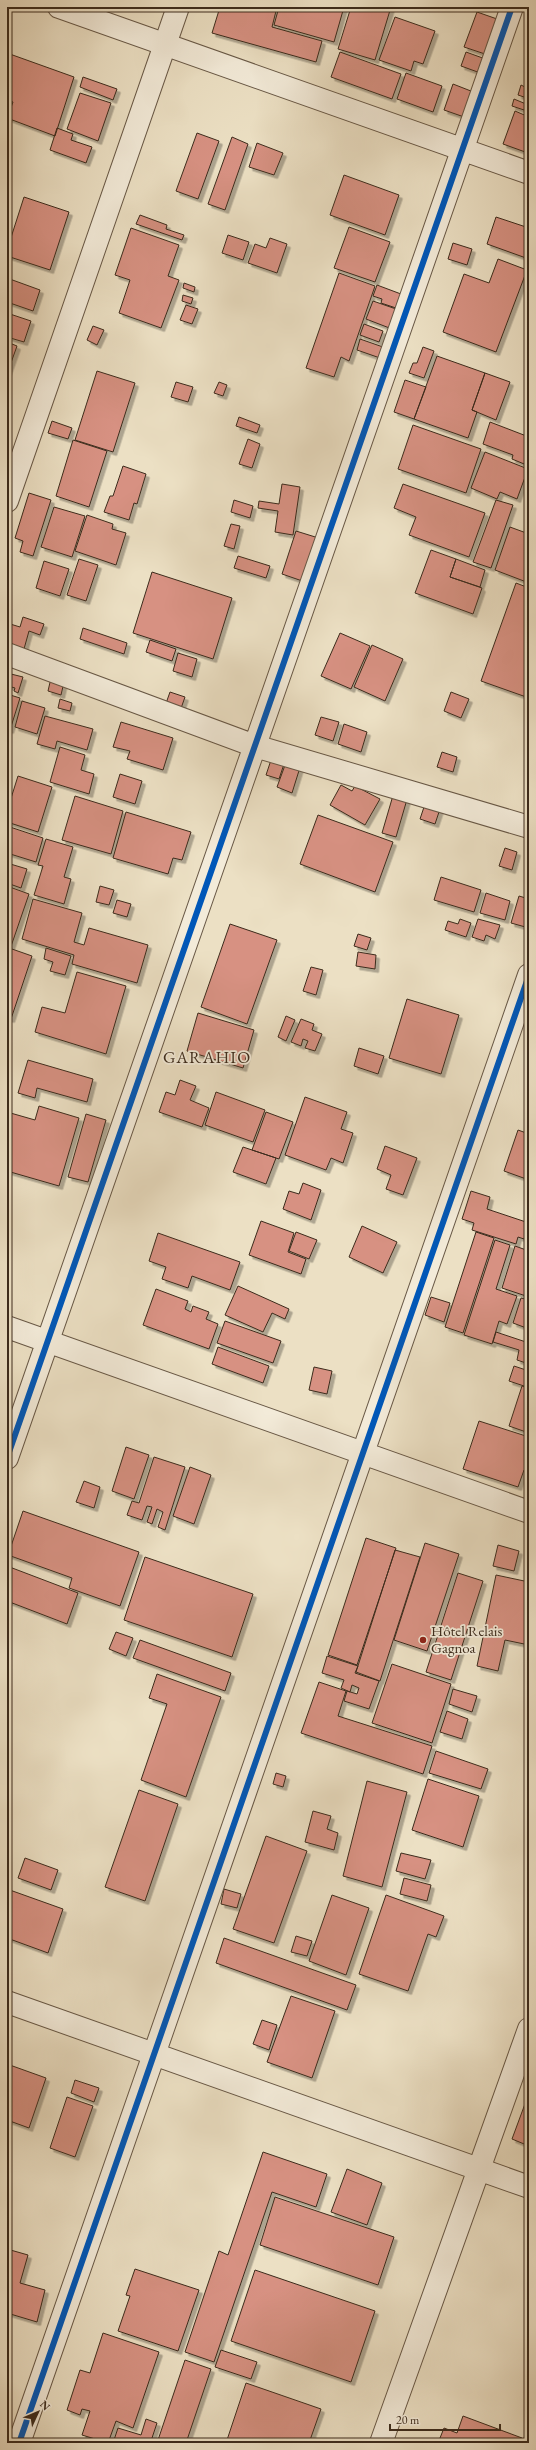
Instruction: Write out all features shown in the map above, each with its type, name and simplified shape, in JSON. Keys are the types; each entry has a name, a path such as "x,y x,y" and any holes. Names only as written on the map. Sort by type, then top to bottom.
{"street":[{"path":"59,7 529,173"},
{"path":"7,501 178,7"},
{"path":"7,1458 512,7"},
{"path":"7,654 255,746 529,827"},
{"path":"19,2443 529,975"},
{"path":"7,1327 529,1512"},
{"path":"7,2002 529,2187"},
{"path":"381,2443 480,2170 529,2029"}],"building":[{"path":"220,7 277,7 272,27 322,41 316,62 212,33"},
{"path":"279,7 344,7 334,42 274,25"},
{"path":"351,7 391,7 375,60 338,49"},
{"path":"477,12 500,20 488,55 464,47"},
{"path":"395,17 435,31 423,64 414,61 411,71 379,60"},
{"path":"340,52 401,74 392,99 331,77"},
{"path":"466,52 491,61 486,75 461,66"},
{"path":"7,53 74,77 55,136 7,118 13,102 7,100"},
{"path":"406,73 442,86 433,112 397,99"},
{"path":"83,77 117,89 113,100 80,87"},
{"path":"453,84 476,93 467,118 444,110"},
{"path":"521,85 529,89 527,98 518,95"},
{"path":"80,93 111,103 98,141 67,129"},
{"path":"514,99 526,104 524,110 512,106"},
{"path":"515,111 529,117 528,153 503,144"},
{"path":"57,128 73,134 71,140 92,147 86,163 50,150"},
{"path":"197,133 219,141 198,199 176,191"},
{"path":"232,137 248,144 225,210 208,204"},
{"path":"257,143 283,153 274,175 249,167"},
{"path":"344,175 399,195 385,235 330,215"},
{"path":"24,197 69,212 50,270 7,256 7,250"},
{"path":"140,215 167,225 166,229 184,235 182,240 136,224"},
{"path":"496,217 529,228 529,248 526,258 487,244"},
{"path":"349,227 390,242 375,282 334,268"},
{"path":"131,228 179,245 168,276 179,280 161,328 119,313 130,280 115,275"},
{"path":"228,235 249,242 243,260 222,253"},
{"path":"270,238 287,244 277,273 248,263 255,244 266,248"},
{"path":"453,243 472,249 467,265 448,259"},
{"path":"498,259 527,270 496,352 443,332 464,274 489,283"},
{"path":"339,273 375,286 349,361 341,357 334,377 306,368"},
{"path":"7,278 40,290 33,311 7,302"},
{"path":"184,283 195,287 194,292 183,288"},
{"path":"377,285 401,294 396,308 381,303 382,299 373,296"},
{"path":"183,295 193,298 191,304 182,301"},
{"path":"373,301 399,310 392,329 366,319"},
{"path":"186,305 198,309 192,324 180,320"},
{"path":"7,313 31,321 24,342 7,337"},
{"path":"364,324 383,331 379,342 360,335"},
{"path":"93,326 104,330 97,345 87,340"},
{"path":"360,339 383,347 380,358 357,350"},
{"path":"7,342 17,346 7,374"},
{"path":"423,347 434,351 424,378 409,373 413,363 417,363"},
{"path":"437,356 485,373 472,410 477,412 468,438 414,419"},
{"path":"97,371 135,383 113,452 75,440"},
{"path":"485,373 510,382 496,420 472,410"},
{"path":"405,380 426,387 414,419 394,412"},
{"path":"176,382 193,387 188,402 171,397"},
{"path":"219,382 227,385 223,396 214,393"},
{"path":"239,417 260,425 257,433 236,426"},
{"path":"52,421 72,428 68,439 48,433"},
{"path":"490,422 529,437 529,466 512,459 513,455 483,444"},
{"path":"413,425 481,449 466,493 398,469"},
{"path":"248,439 260,444 252,468 239,464"},
{"path":"73,440 107,451 89,507 56,496"},
{"path":"485,452 528,469 517,499 500,492 497,499 471,488"},
{"path":"123,466 146,474 137,504 134,503 129,520 104,512 110,496 113,496"},
{"path":"282,484 300,487 293,535 275,532 278,511 258,508 259,501 279,504"},
{"path":"403,484 485,513 469,557 409,535 416,517 394,508"},
{"path":"29,493 51,500 33,556 20,552 23,541 15,538"},
{"path":"234,500 253,506 250,518 231,512"},
{"path":"496,500 513,505 491,568 473,562"},
{"path":"54,507 85,516 72,557 41,547"},
{"path":"87,515 113,524 112,529 126,533 116,565 75,551"},
{"path":"231,524 240,526 234,549 224,546"},
{"path":"510,527 529,534 529,583 495,570"},
{"path":"296,531 325,540 311,584 282,574"},
{"path":"431,550 456,559 450,577 482,588 473,614 415,593"},
{"path":"238,556 270,566 266,578 234,568"},
{"path":"79,559 98,565 86,601 67,595"},
{"path":"456,559 485,570 480,587 450,577"},
{"path":"44,561 69,569 60,596 36,588"},
{"path":"152,572 232,598 213,659 133,633"},
{"path":"516,583 529,588 529,698 481,681"},
{"path":"23,617 44,624 40,635 29,631 24,649 7,644 7,623 20,627"},
{"path":"83,628 127,643 124,654 80,639"},
{"path":"340,633 370,646 351,689 321,676"},
{"path":"150,640 176,649 172,661 146,652"},
{"path":"372,645 403,659 385,701 354,687"},
{"path":"178,653 197,659 192,677 173,671"},
{"path":"7,673 23,677 18,693 14,691 15,688 8,686 7,689"},
{"path":"51,678 64,682 61,695 48,691"},
{"path":"170,692 185,697 179,714 164,709"},
{"path":"451,692 469,699 461,718 444,711"},
{"path":"7,694 20,698 10,730 7,729"},
{"path":"60,699 72,703 70,711 58,708"},
{"path":"22,701 45,708 37,734 15,727"},
{"path":"45,716 93,729 87,750 57,741 55,749 37,744"},
{"path":"321,717 339,722 333,741 315,735"},
{"path":"121,722 173,738 163,770 127,759 130,751 113,747"},
{"path":"344,724 367,732 361,752 338,744"},
{"path":"60,747 85,755 81,770 94,774 89,794 50,782"},
{"path":"442,752 457,757 453,772 437,767"},
{"path":"288,757 302,761 292,793 277,787"},
{"path":"271,760 284,764 279,779 266,775"},
{"path":"120,774 142,781 135,804 113,797"},
{"path":"18,776 52,787 38,832 7,822 7,811"},
{"path":"341,785 352,791 355,786 380,799 365,825 330,805"},
{"path":"394,792 408,796 396,837 382,833"},
{"path":"75,796 123,811 111,854 62,840"},
{"path":"426,801 441,806 435,824 420,819"},
{"path":"126,812 191,832 182,860 173,858 168,874 113,858"},
{"path":"318,815 393,842 375,892 300,864"},
{"path":"7,826 43,838 36,862 7,853"},
{"path":"46,839 73,847 64,877 71,879 64,904 34,895 43,866 38,865"},
{"path":"505,848 517,852 512,870 499,866"},
{"path":"7,863 27,869 21,888 7,883"},
{"path":"441,877 481,890 474,912 434,900"},
{"path":"7,886 29,894 7,958"},
{"path":"100,886 114,890 109,905 96,902"},
{"path":"486,893 510,901 505,920 480,913"},
{"path":"519,896 529,899 529,928 511,923"},
{"path":"33,899 82,913 74,942 84,945 89,928 148,945 137,983 72,964 74,955 22,939"},
{"path":"117,900 131,904 127,917 113,913"},
{"path":"460,919 471,923 466,937 445,930 448,921 458,924"},
{"path":"478,919 500,925 495,939 486,935 484,941 472,937"},
{"path":"230,924 277,940 247,1024 201,1007"},
{"path":"358,934 371,938 367,950 354,946"},
{"path":"46,948 71,956 65,975 50,971 53,962 44,959"},
{"path":"12,949 32,956 11,1019 7,1018 7,964"},
{"path":"358,952 376,955 375,969 356,966"},
{"path":"311,967 323,970 316,995 303,991"},
{"path":"77,972 126,986 106,1054 35,1032 42,1007 65,1013"},
{"path":"407,999 459,1015 441,1074 389,1058"},
{"path":"198,1013 254,1030 243,1068 187,1051"},
{"path":"286,1016 295,1020 286,1041 278,1037"},
{"path":"301,1019 314,1024 312,1030 322,1034 315,1051 305,1048 308,1041 303,1039 301,1046 291,1042"},
{"path":"359,1048 384,1056 378,1074 354,1066"},
{"path":"28,1060 93,1079 87,1102 37,1088 35,1098 18,1093"},
{"path":"180,1080 196,1086 190,1100 209,1108 202,1127 159,1112 166,1092 175,1095"},
{"path":"216,1092 265,1110 253,1142 205,1125"},
{"path":"305,1097 347,1112 341,1129 353,1133 343,1163 331,1158 326,1170 285,1155"},
{"path":"39,1106 79,1118 59,1186 7,1171 7,1112 35,1120"},
{"path":"266,1112 293,1122 279,1159 252,1150"},
{"path":"86,1114 106,1120 88,1182 68,1177"},
{"path":"518,1130 529,1134 529,1180 504,1171"},
{"path":"385,1146 417,1158 403,1195 386,1189 391,1175 377,1169"},
{"path":"243,1147 276,1158 266,1184 233,1172"},
{"path":"303,1183 321,1190 311,1220 283,1209 289,1191 299,1194"},
{"path":"471,1191 490,1197 487,1209 529,1223 524,1239 518,1237 516,1244 472,1230 474,1223 462,1219"},
{"path":"261,1221 294,1233 288,1252 306,1259 301,1274 249,1255"},
{"path":"362,1226 397,1242 383,1273 349,1257"},
{"path":"296,1232 317,1240 309,1259 289,1251"},
{"path":"476,1232 494,1238 463,1333 445,1327"},
{"path":"158,1233 240,1262 230,1290 192,1276 188,1288 162,1279 166,1267 149,1261"},
{"path":"495,1240 510,1245 496,1289 517,1296 507,1324 499,1321 492,1344 464,1335"},
{"path":"515,1246 529,1251 529,1297 502,1288"},
{"path":"238,1286 289,1309 285,1319 272,1313 263,1332 225,1315"},
{"path":"156,1289 188,1301 185,1309 191,1312 193,1306 209,1312 206,1319 218,1324 209,1349 143,1325"},
{"path":"431,1297 450,1303 444,1322 425,1315"},
{"path":"521,1298 529,1300 529,1329 513,1323"},
{"path":"225,1321 281,1341 273,1363 217,1343"},
{"path":"496,1332 529,1343 529,1364 517,1360 519,1350 493,1342"},
{"path":"218,1347 269,1366 263,1383 212,1364"},
{"path":"514,1366 529,1371 527,1387 509,1381"},
{"path":"314,1367 332,1371 327,1394 309,1390"},
{"path":"529,1383 529,1433 509,1426 522,1386 527,1388"},
{"path":"479,1421 529,1437 529,1472 524,1470 518,1487 463,1469"},
{"path":"126,1447 149,1455 134,1499 112,1491"},
{"path":"154,1457 185,1467 165,1530 158,1527 163,1512 157,1509 152,1524 147,1522 152,1507 147,1506 142,1520 127,1515 132,1501 139,1503"},
{"path":"190,1467 211,1475 194,1524 173,1516"},
{"path":"84,1481 100,1487 94,1508 76,1502"},
{"path":"23,1511 139,1552 120,1606 69,1588 72,1578 8,1555"},
{"path":"366,1538 396,1548 357,1665 328,1655"},
{"path":"425,1543 459,1554 427,1651 394,1640"},
{"path":"498,1545 519,1551 514,1571 493,1566"},
{"path":"395,1550 420,1557 380,1681 356,1672"},
{"path":"145,1557 253,1594 232,1657 124,1620"},
{"path":"7,1566 78,1593 67,1624 7,1601"},
{"path":"458,1573 483,1581 451,1680 426,1672"},
{"path":"496,1575 529,1582 529,1645 505,1640 498,1671 477,1666"},
{"path":"116,1632 133,1638 126,1656 109,1649"},
{"path":"140,1640 231,1673 225,1691 133,1658"},
{"path":"327,1656 358,1666 355,1673 379,1681 369,1709 344,1701 347,1691 341,1688 344,1680 322,1673","holes":["352,1685 359,1688 357,1694 350,1692"]},
{"path":"392,1664 451,1684 432,1743 372,1723"},
{"path":"157,1674 221,1697 186,1797 141,1780 167,1704 149,1698"},
{"path":"319,1682 346,1691 338,1716 432,1746 423,1774 301,1733"},
{"path":"453,1689 477,1696 472,1712 449,1704"},
{"path":"447,1711 468,1719 462,1739 440,1732"},
{"path":"436,1751 488,1769 481,1789 429,1773"},
{"path":"276,1773 286,1776 283,1787 273,1784"},
{"path":"428,1779 479,1796 463,1847 412,1830"},
{"path":"367,1781 407,1792 382,1887 343,1876"},
{"path":"139,1790 178,1804 145,1901 105,1887"},
{"path":"313,1811 331,1816 327,1829 338,1833 334,1850 305,1842"},
{"path":"266,1836 307,1851 274,1943 233,1929"},
{"path":"401,1853 431,1860 425,1879 396,1871"},
{"path":"25,1858 58,1870 51,1890 18,1878"},
{"path":"404,1878 431,1885 427,1901 400,1894"},
{"path":"7,1889 63,1909 48,1953 7,1938"},
{"path":"224,1889 241,1894 237,1908 221,1904"},
{"path":"332,1895 369,1908 346,1975 309,1961"},
{"path":"386,1895 444,1916 436,1937 428,1934 408,1991 359,1974"},
{"path":"296,1936 312,1941 307,1956 291,1952"},
{"path":"224,1938 356,1985 347,2010 216,1963"},
{"path":"291,1996 335,2011 312,2078 267,2062"},
{"path":"262,2020 277,2025 269,2050 253,2044"},
{"path":"7,2064 46,2078 29,2128 7,2120"},
{"path":"75,2080 99,2088 94,2102 71,2093"},
{"path":"529,2093 529,2146 512,2139"},
{"path":"67,2097 93,2106 75,2157 50,2148"},
{"path":"263,2152 327,2174 316,2207 272,2192 214,2362 185,2352 219,2251 228,2255"},
{"path":"347,2169 382,2183 367,2225 331,2212"},
{"path":"275,2197 394,2237 378,2285 260,2245"},
{"path":"7,2249 28,2255 20,2283 45,2290 37,2322 7,2313"},
{"path":"135,2269 199,2290 178,2351 118,2331 130,2296 126,2295"},
{"path":"255,2270 375,2311 351,2382 231,2341"},
{"path":"103,2333 159,2352 133,2428 116,2421 108,2443 82,2435 90,2411 82,2409 80,2415 67,2410 80,2370 90,2373"},
{"path":"221,2350 257,2362 251,2379 215,2367"},
{"path":"185,2360 211,2369 186,2443 157,2443"},
{"path":"246,2383 321,2409 309,2443 226,2443"},
{"path":"463,2416 522,2438 521,2443 438,2443 444,2428 457,2433"},
{"path":"146,2419 157,2423 151,2441 113,2443 118,2428 141,2435"}],"cycle path":[{"path":"7,1458 512,7"},
{"path":"19,2443 529,975"}],"place":[{"name":"Hôtel Relais Gagnoa","path":"423,1640"}],"district":[{"name":"GARAHIO","path":"207,1057"}]}
